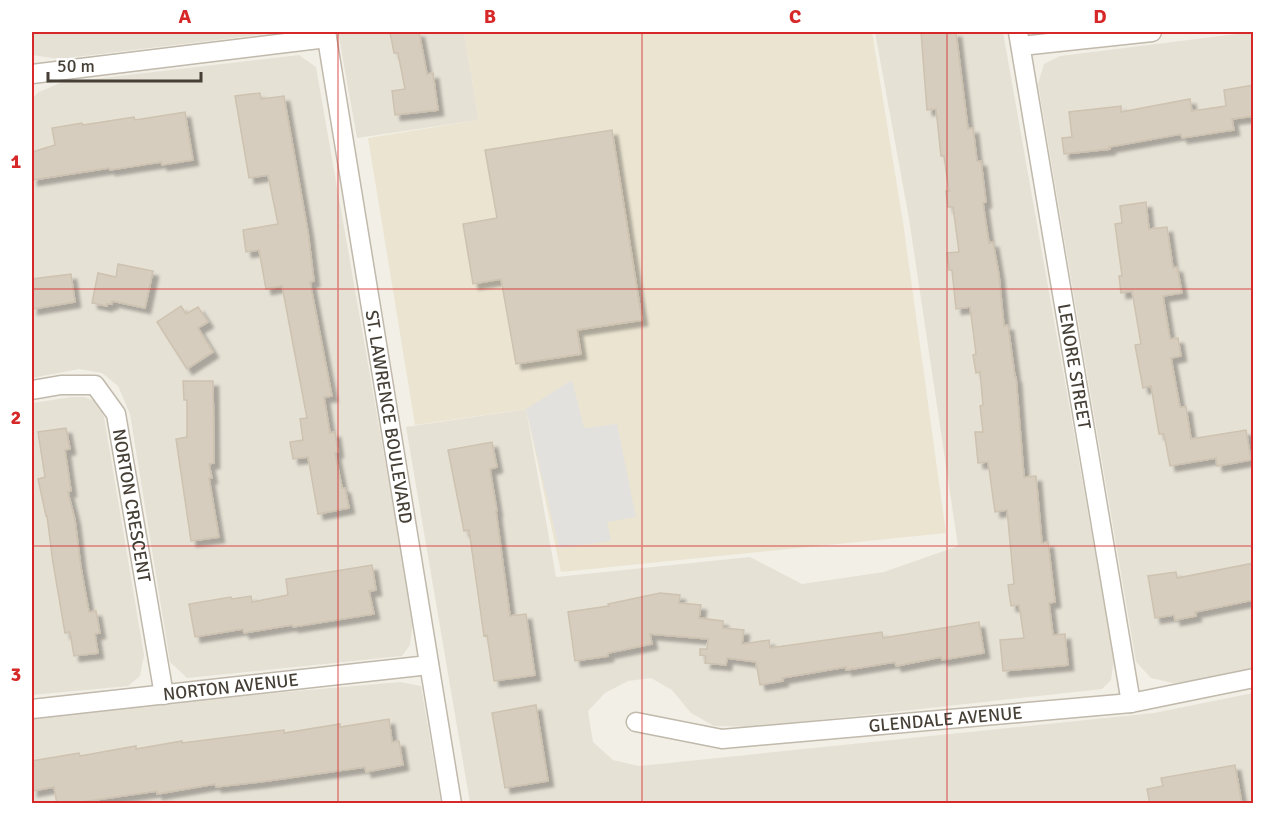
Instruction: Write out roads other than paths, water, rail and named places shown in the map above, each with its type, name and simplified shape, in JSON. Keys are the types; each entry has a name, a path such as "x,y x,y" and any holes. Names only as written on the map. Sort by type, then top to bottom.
{"street":[{"path":"1020,39 1152,32"},
{"path":"32,74 326,35"},
{"name":"ST. LAWRENCE BOULEVARD","path":"326,35 452,804"},
{"name":"LENORE STREET","path":"1020,39 1131,703"},
{"name":"NORTON CRESCENT","path":"32,390 61,385 95,385 116,414 164,695"},
{"name":"NORTON AVENUE","path":"32,709 429,665"},
{"name":"GLENDALE AVENUE","path":"636,722 722,739 1131,703 1254,678"}]}
